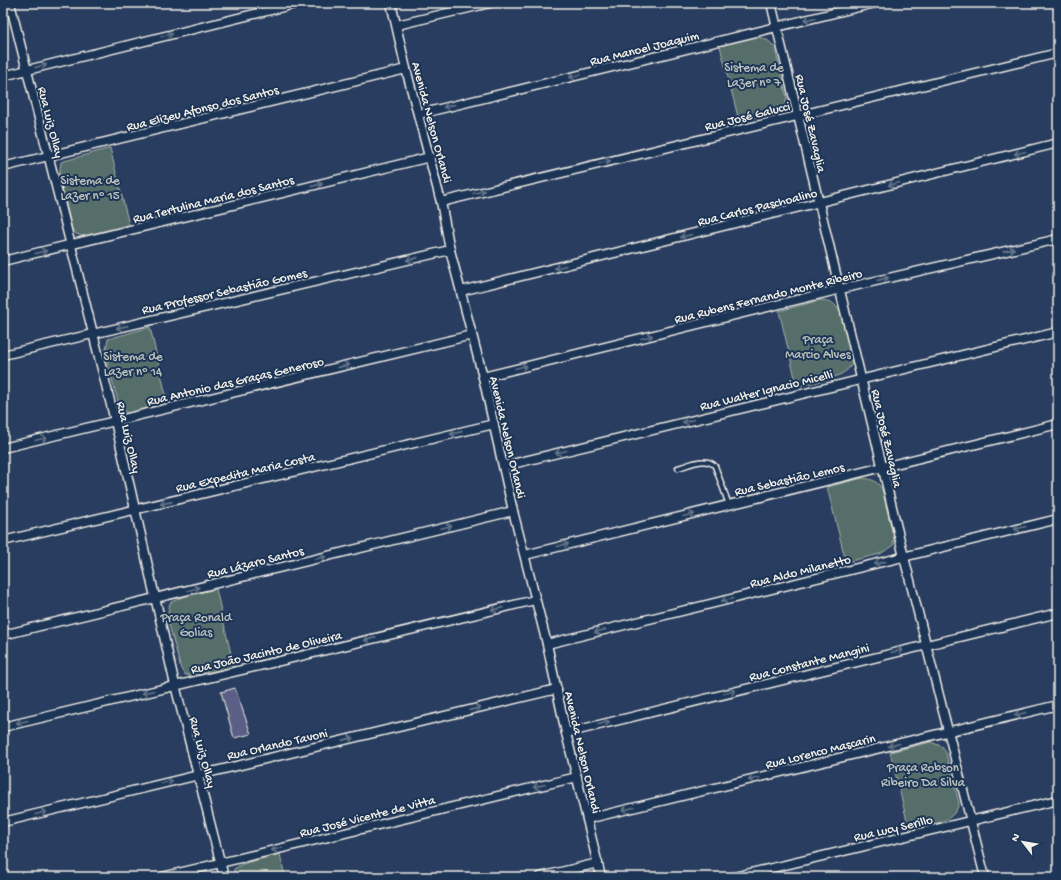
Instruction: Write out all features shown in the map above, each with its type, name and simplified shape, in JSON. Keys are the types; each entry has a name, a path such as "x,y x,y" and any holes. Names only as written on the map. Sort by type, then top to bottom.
{"street":[{"name":"Rua Luiz Ollay","path":"10,3 115,421 175,685 224,877"},
{"path":"3,76 298,3"},
{"name":"Avenida Nelson Orlandi","path":"391,3 406,70 419,114 441,202 450,250 483,377 513,511 547,644 566,733 601,877"},
{"path":"397,26 490,3"},
{"name":"Rua José Zavaglia","path":"770,3 818,203 841,289 904,557 985,877"},
{"name":"Rua Manoel Joaquim","path":"419,114 875,3"},
{"name":"Rua José Galucci","path":"441,202 1058,53"},
{"name":"Rua Elizeu Afonso dos Santos","path":"3,167 406,70"},
{"name":"Rua Carlos Paschoalino","path":"461,292 1058,143"},
{"name":"Rua Tertulina Maria dos Santos","path":"3,261 430,157"},
{"name":"Rua Rubens Fernando Monte Ribeiro","path":"483,377 841,289 1058,238"},
{"name":"Rua Professor Sebastião Gomes","path":"3,355 450,250"},
{"name":"Rua Walter Ignacio Micelli","path":"504,466 862,378 1058,332"},
{"name":"Rua Antonio das Graças Generoso","path":"3,448 472,335"},
{"name":"Rua Expedita Maria Costa","path":"3,542 494,424"},
{"name":"Rua Sebastião Lemos","path":"525,555 1058,424"},
{"name":"Rua Lázaro Santos","path":"3,635 513,511"},
{"name":"Rua Aldo Milanetto","path":"547,644 1058,519"},
{"name":"Rua João Jacinto de Oliveira","path":"3,727 535,600"},
{"name":"Rua Constante Mangini","path":"566,733 1058,613"},
{"name":"Rua Orlando Tavoni","path":"3,822 557,689"},
{"name":"Rua Lorenco Mascarin","path":"587,819 1058,705"},
{"name":"Rua José Vicente de Vitta","path":"162,877 577,777"},
{"name":"Rua Lucy Serillo","path":"734,877 1058,800"},
{"path":"540,877 598,863"}],"lane":[{"path":"678,468 706,461 711,462 715,466 729,505"}],"green space":[{"name":"Sistema de Lazer nº 7","path":"755,37 767,40 775,49 787,98 785,105 773,113 739,121 720,46"},
{"name":"Sistema de Lazer nº 15","path":"110,148 129,225 82,236 76,234 72,229 59,177 61,162"},
{"name":"Praça Marcio Alves","path":"821,300 832,303 840,312 848,336 852,360 846,371 830,379 797,386 779,311"},
{"name":"Sistema de Lazer nº 14","path":"150,327 168,404 129,413 122,411 105,354 108,339"},
{"path":"863,478 874,481 882,489 894,539 893,546 880,554 846,562 827,487"},
{"name":"Praça Ronald Golias","path":"216,589 234,667 190,676 184,674 181,669 167,617 170,603 179,598"},
{"name":"Praça Robson Ribeiro Da Silva","path":"931,742 943,747 946,753 959,803 952,816 946,820 931,825 909,829 890,752"},
{"path":"280,854 285,877 233,877 234,869 242,864"}],"building":[{"path":"235,688 251,734 234,738 221,692"}]}
